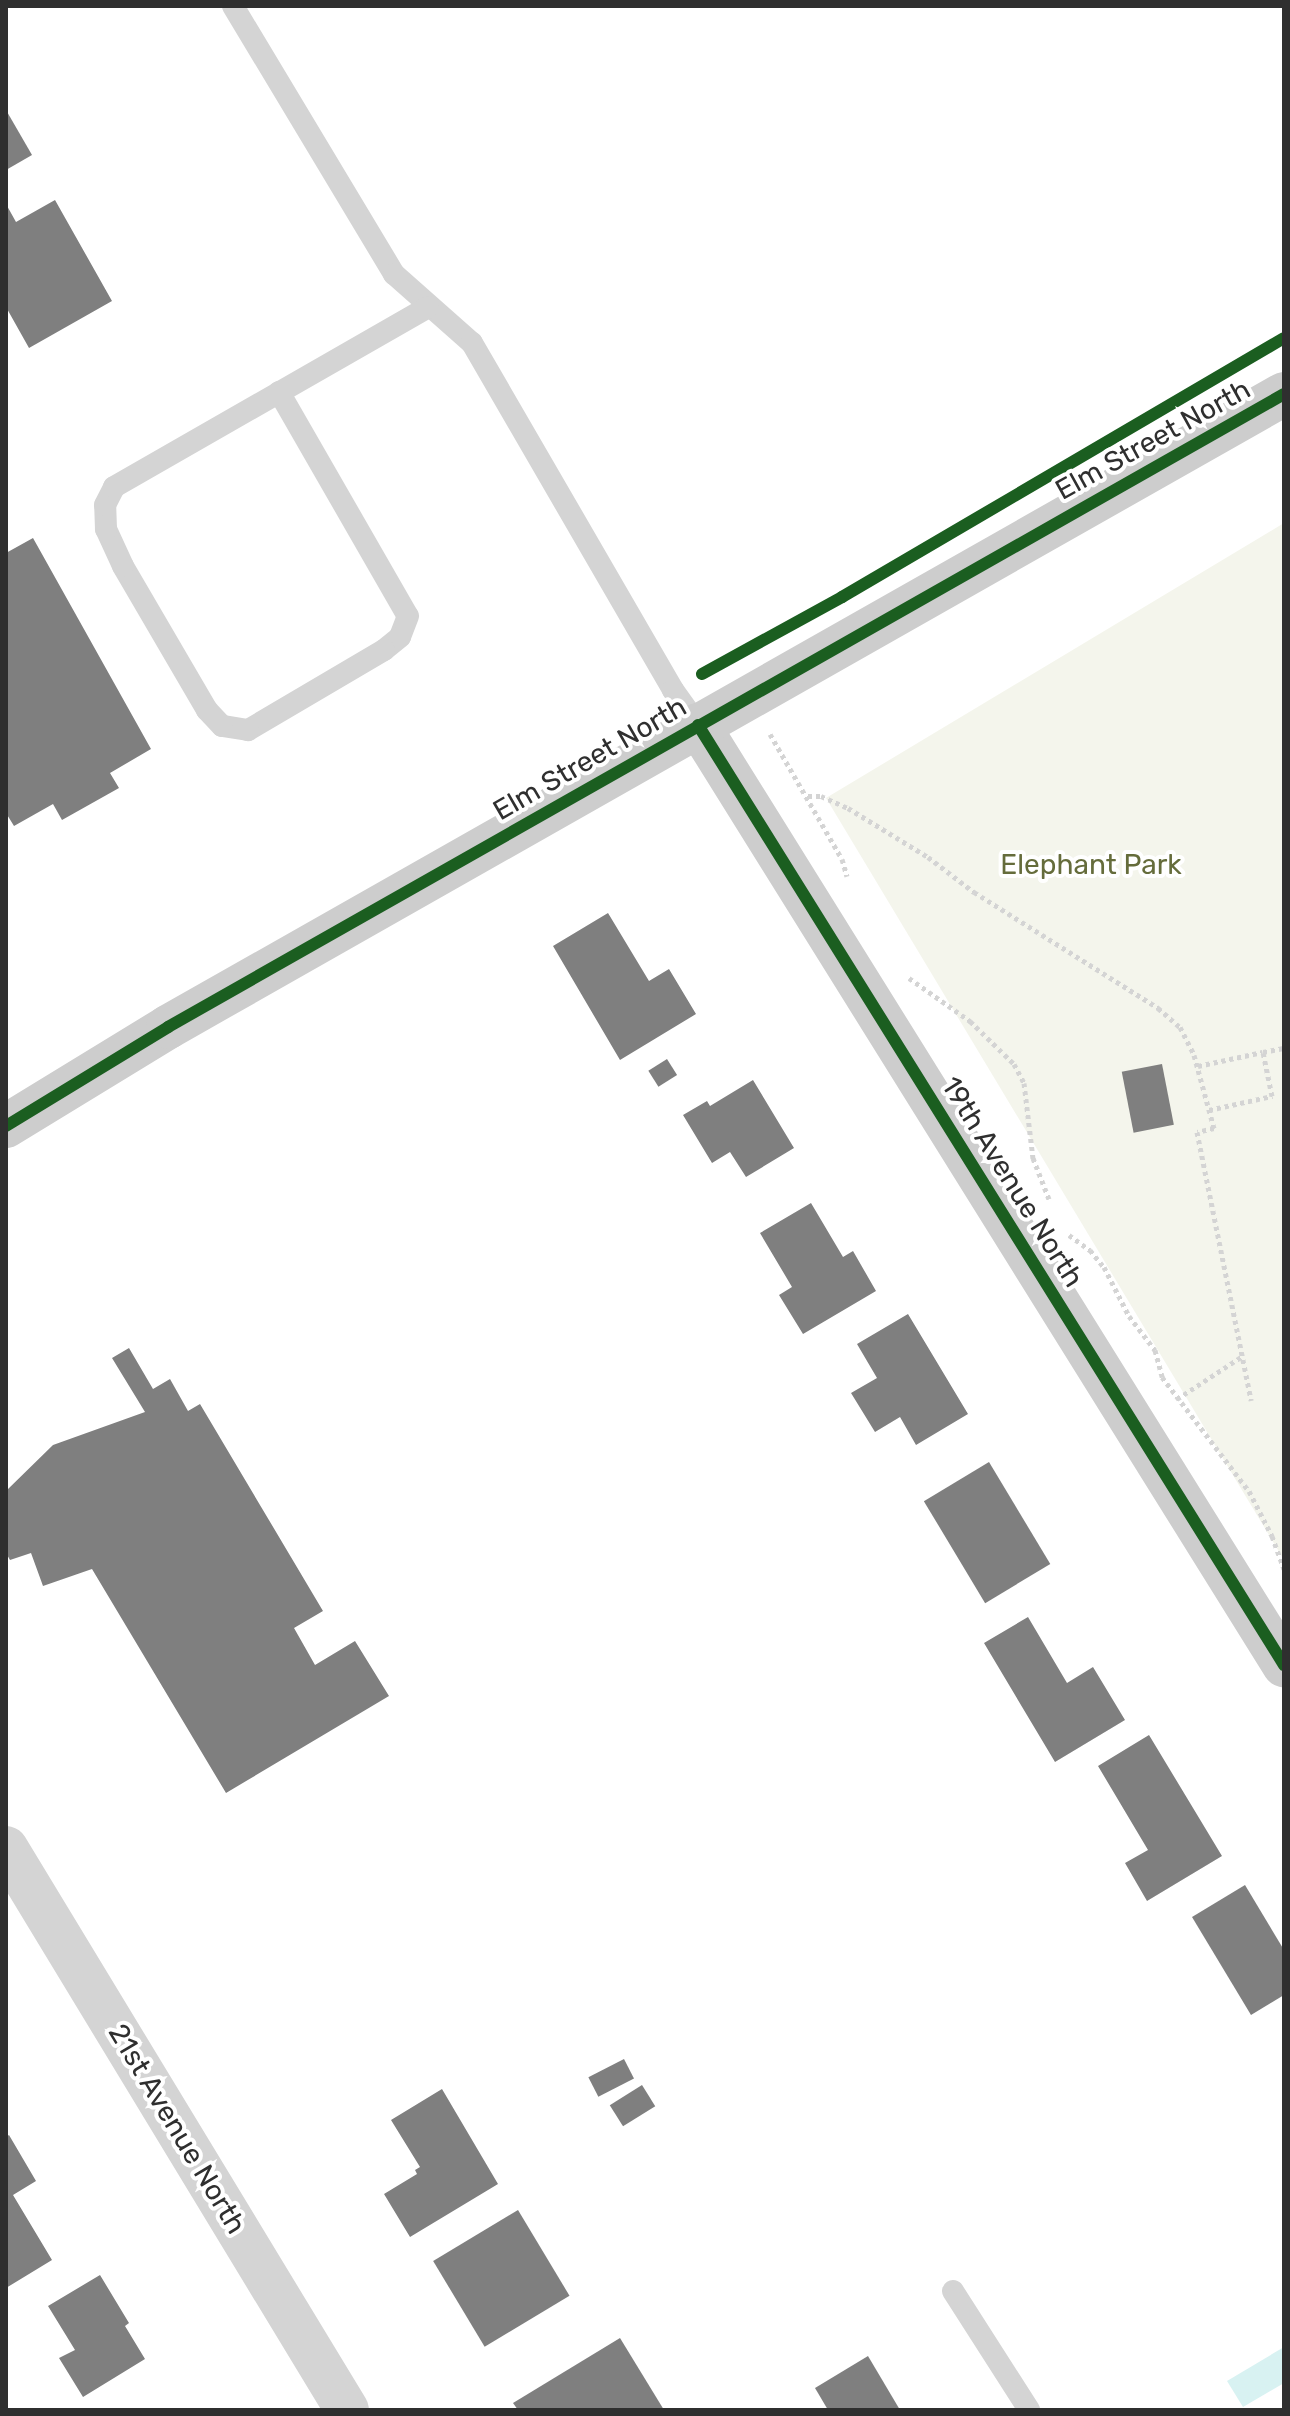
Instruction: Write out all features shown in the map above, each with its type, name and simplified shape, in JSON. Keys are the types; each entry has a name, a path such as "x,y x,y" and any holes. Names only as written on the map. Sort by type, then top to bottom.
{"street":[{"name":"Elm Street North","path":"6,1126 168,1027 1284,394"},
{"name":"19th Avenue North","path":"698,725 1284,1665"},
{"name":"21st Avenue North","path":"6,1848 347,2410"}],"lane":[{"path":"233,6 394,274 472,343 673,690 698,725"},
{"path":"279,392 408,616 400,637 384,650 248,730 222,726 207,710 123,566 106,529 105,505 114,487 279,392 428,307"},
{"path":"953,2291 1029,2410"}],"path":[{"path":"766,726 842,859 850,887"},
{"path":"808,796 821,796 875,824 928,857 974,892 1158,1008 1180,1027 1197,1066 1214,1128 1197,1132 1251,1401"},
{"path":"904,974 970,1021 1014,1064 1024,1083 1033,1158 1050,1202"},
{"path":"1197,1066 1284,1048"},
{"path":"1209,1110 1272,1096 1263,1052"},
{"path":"1064,1231 1090,1250 1104,1267 1129,1316 1155,1350 1162,1377 1249,1491 1284,1569"},
{"path":"1177,1399 1241,1357"}],"green space":[{"name":"Elephant Park","path":"1284,523 1284,1560 826,798"}],"water":[{"path":"1284,2347 1284,2383 1243,2407 1227,2381"}],"building":[{"path":"6,110 32,155 6,170"},
{"path":"55,200 112,301 29,348 6,307 6,204 16,222"},
{"path":"33,538 151,749 110,773 119,788 62,820 53,804 14,826 6,813 6,553"},
{"path":"608,913 649,981 669,969 696,1014 620,1060 553,946"},
{"path":"667,1059 677,1075 658,1087 648,1071"},
{"path":"1162,1064 1174,1125 1134,1133 1122,1072"},
{"path":"753,1080 794,1148 746,1177 730,1152 712,1163 683,1115 707,1101 710,1106"},
{"path":"811,1203 843,1257 853,1251 876,1291 803,1334 779,1295 792,1287 760,1233"},
{"path":"908,1314 968,1414 916,1445 900,1417 875,1432 851,1393 877,1378 857,1344"},
{"path":"129,1348 153,1389 170,1379 188,1411 200,1404 323,1611 294,1628 315,1665 355,1641 389,1696 226,1793 92,1569 43,1586 31,1553 10,1560 6,1553 6,1491 53,1445 145,1412 112,1358"},
{"path":"989,1462 1050,1564 985,1603 924,1501"},
{"path":"1028,1617 1067,1683 1093,1667 1125,1720 1055,1762 984,1643"},
{"path":"1149,1735 1222,1856 1147,1901 1125,1863 1148,1850 1098,1766"},
{"path":"1245,1885 1284,1950 1284,1995 1251,2015 1192,1917"},
{"path":"624,2059 634,2079 598,2097 588,2077"},
{"path":"642,2085 655,2106 623,2126 610,2105"},
{"path":"442,2089 498,2184 410,2237 384,2194 417,2174 415,2170 420,2167 391,2120"},
{"path":"9,2135 36,2181 13,2195 52,2260 6,2288 6,2137"},
{"path":"518,2210 570,2296 485,2347 433,2261"},
{"path":"100,2275 129,2323 125,2326 145,2359 83,2397 59,2358 75,2350 48,2306"},
{"path":"620,2338 664,2410 518,2410 513,2403"},
{"path":"868,2356 900,2410 828,2410 815,2388"}],"cycle path":[{"path":"702,674 842,597 1284,338"},
{"path":"6,1126 168,1027 1284,394"},
{"path":"698,725 1284,1665"}]}
